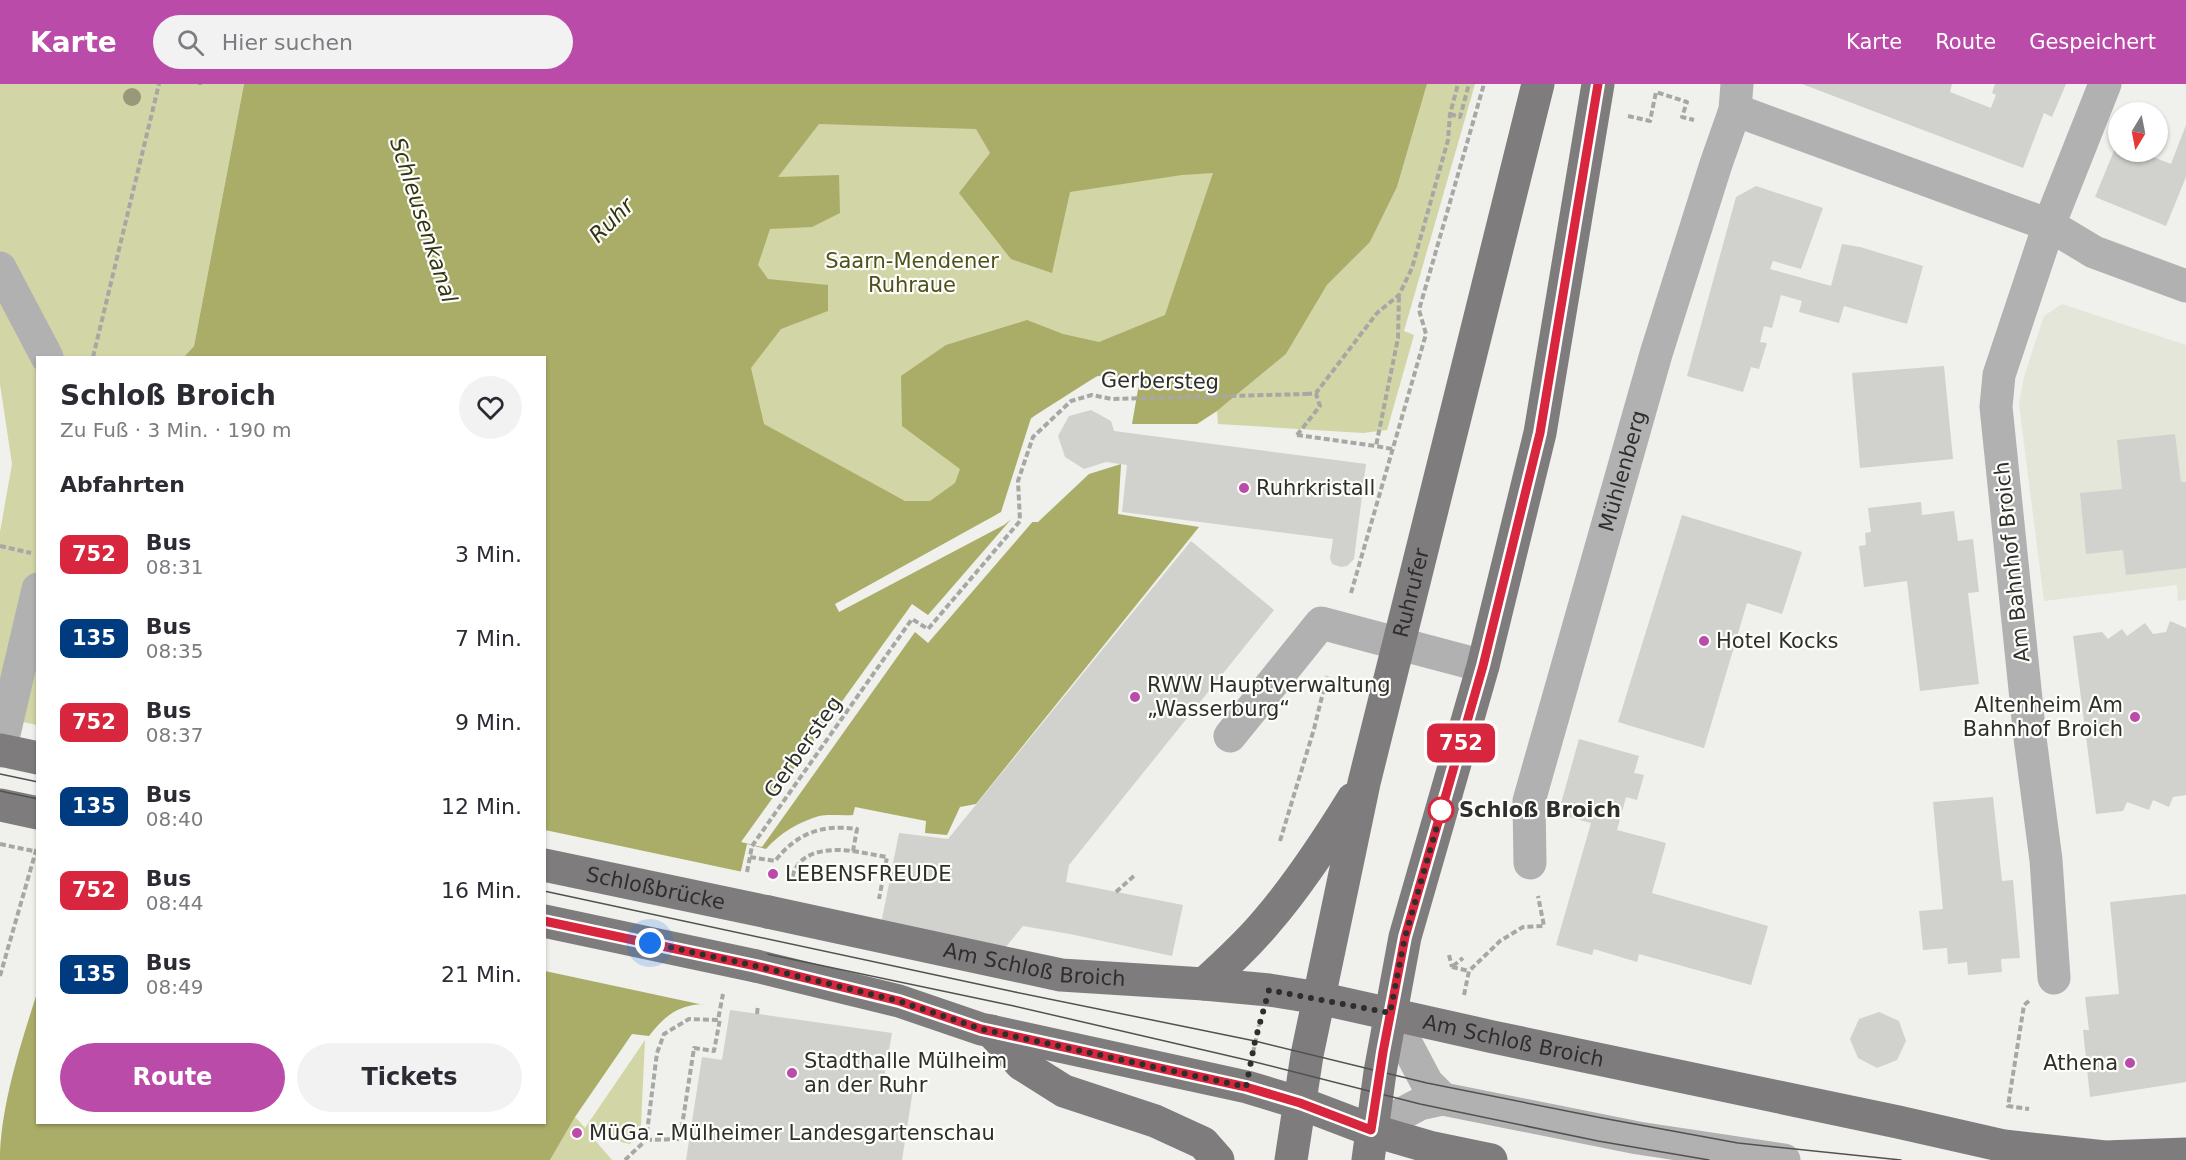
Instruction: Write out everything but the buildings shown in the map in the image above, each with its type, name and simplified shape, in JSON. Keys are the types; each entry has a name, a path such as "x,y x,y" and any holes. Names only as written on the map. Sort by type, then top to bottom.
{"main road":[{"name":"Ruhrufer","path":"1292,1160 1318,998 1364,783 1538,84"},
{"path":"1370,1145 1390,1013 1405,937 1483,666 1540,433 1588,133 1598,84"},
{"path":"0,751 36,758"},
{"path":"1204,984 1238,953 1268,920 1326,842 1364,783"},
{"path":"0,805 36,813"},
{"name":"Schloßbrücke","path":"546,865 768,912"},
{"name":"Am Schloß Broich","path":"768,912 1061,975 1204,984 1269,990 1318,998 2004,1146 2091,1158 2186,1154"},
{"path":"546,921 756,966 899,1001 986,1030 1246,1087 1300,1103 1370,1145 1433,1148 1490,1160"},
{"path":"986,1030 1021,1064 1064,1091 1155,1121 1203,1143 1218,1160"}],"street":[{"name":"Am Bahnhof Broich","path":"2054,978 2046,860 2030,738 1996,407 2000,375 2049,225 2105,84"},
{"path":"1736,97 2049,225 2094,252 2186,286"},
{"name":"Mühlenberg","path":"1530,863 1529,801 1656,354 1736,97"},
{"path":"0,268 45,356"},
{"path":"0,751 36,598"},
{"path":"1230,736 1321,623 1483,666"},
{"path":"1390,1013 1427,1083 1443,1099"},
{"path":"1370,1145 1420,1104 1443,1099 1638,1138 1784,1160"}],"path":[{"path":"93,356 159,84"},
{"path":"1392,449 1297,435 1320,406 1316,393 1377,314 1399,295 1412,268 1448,140 1450,114 1458,84"},
{"path":"1450,114 1460,117 1469,84"},
{"path":"1277,850 1426,334 1419,310 1484,84"},
{"path":"1650,121 1656,92 1687,102 1682,117 1705,124"},
{"path":"1376,446 1398,338 1399,295"},
{"name":"Gerbersteg","path":"853,851 857,829 838,826 812,831 783,851 774,861 750,857 752,846 912,618 928,629 1020,521 1018,481 1033,437 1071,401 1092,394 1112,399 1316,393"},
{"path":"0,546 36,554"},
{"path":"0,844 36,852"},
{"path":"791,881 794,869 802,859 814,853 834,849 887,857 878,902"},
{"path":"0,976 36,850"},
{"path":"1452,967 1469,970 1500,941 1524,927 1544,926 1530,863"},
{"path":"1116,892 1136,874"},
{"path":"1449,956 1452,967"},
{"path":"1452,967 1463,958"},
{"path":"2038,1111 2008,1106 2024,1005 2054,978"},
{"path":"625,1160 646,1140 657,1053 664,1034 689,1018 718,1020 724,988"},
{"path":"1246,1087 1255,1041 1269,990"},
{"path":"646,1140 680,1139 694,1048 714,1051 724,998"},
{"path":"757,1014 758,1005"}],"shaded area":[{"path":"2062,304 2186,345 2186,600 2178,601 2177,585 2044,601 2019,404 2024,377 2044,316"}],"green space":[{"path":"0,84 244,84 194,346 185,356 36,356 36,725 0,717 0,532 12,464 0,384"},
{"name":"Saarn-Mendener Ruhraue","path":"761,84 1336,84 1140,378 1098,376 1051,401 1011,437 996,515 811,611 728,598"},
{"path":"1427,84 1475,84 1404,331 1414,335 1387,430 1363,433 1218,424 1217,411 1286,354 1327,285 1370,242 1397,187"},
{"path":"645,1040 640,1132 630,1144 595,1136 593,1138 612,1160 550,1160 575,1117 585,1128"}],"water":[{"path":"244,84 1427,84 1397,187 1370,242 1327,285 1286,354 1217,411 1197,424 1132,424 1140,378 1097,376 1031,418 1001,512 835,604 839,612 1004,525 1013,518 1024,522 1038,522 1089,474 1121,464 1118,514 1199,527 976,804 960,807 947,835 925,833 926,821 855,807 853,815 823,815 804,821 784,833 766,849 747,844 711,1004 691,1005 676,1011 662,1021 649,1036 632,1034 575,1117 550,1160 0,1160 7,1097 36,996 36,1124 546,1124 546,356 185,356 194,346","holes":["819,124 976,129 990,153 959,193 1011,259 1052,273 1070,192 1182,175 1213,173 1165,315 1099,342 1063,334 1027,320 946,345 901,376 902,426 960,469 955,483 930,501 905,501 764,424 751,368 781,329 828,311 828,285 768,279 758,265 770,229 812,227 840,213 839,175 778,177"]}],"pier":[{"path":"1014,516 1035,519 928,643 915,632 762,847 741,842 912,604 928,615"},
{"path":"546,830 743,872 713,1007 546,971"}],"tram line":[{"path":"0,774 36,782"},
{"path":"0,791 36,799"},
{"path":"546,891 1255,1041 1427,1083 1602,1118 1738,1143 1901,1160"},
{"path":"546,907 1014,1006 1251,1061 1420,1104 1598,1141 1709,1160"}],"bus line":[{"name":"752","path":"546,921 756,966 899,1001 981,1029 1246,1087 1300,1103 1371,1130 1405,937 1483,666 1540,433 1588,133 1598,84"}],"place":[{"name":"Ruhrkristall","path":"1244,488"},
{"name":"Hotel Kocks","path":"1704,641"},
{"name":"RWW Hauptverwaltung „Wasserburg“","path":"1135,697"},
{"name":"Altenheim Am Bahnhof Broich","path":"2135,717"},
{"name":"Schloß Broich","path":"1441,810"},
{"name":"LEBENSFREUDE","path":"773,874"},
{"name":"Athena","path":"2130,1063"},
{"name":"Stadthalle Mülheim an der Ruhr","path":"792,1073"},
{"name":"MüGa - Mülheimer Landesgartenschau","path":"577,1133"}],"route":[{"path":"650,943 899,1001 981,1029 1246,1087 1255,1041 1269,990 1390,1013 1405,937 1444,802 1441,810"}],"water label":[{"name":"Schleusenkanal","path":"424,220"},
{"name":"Ruhr","path":"611,220"}]}
